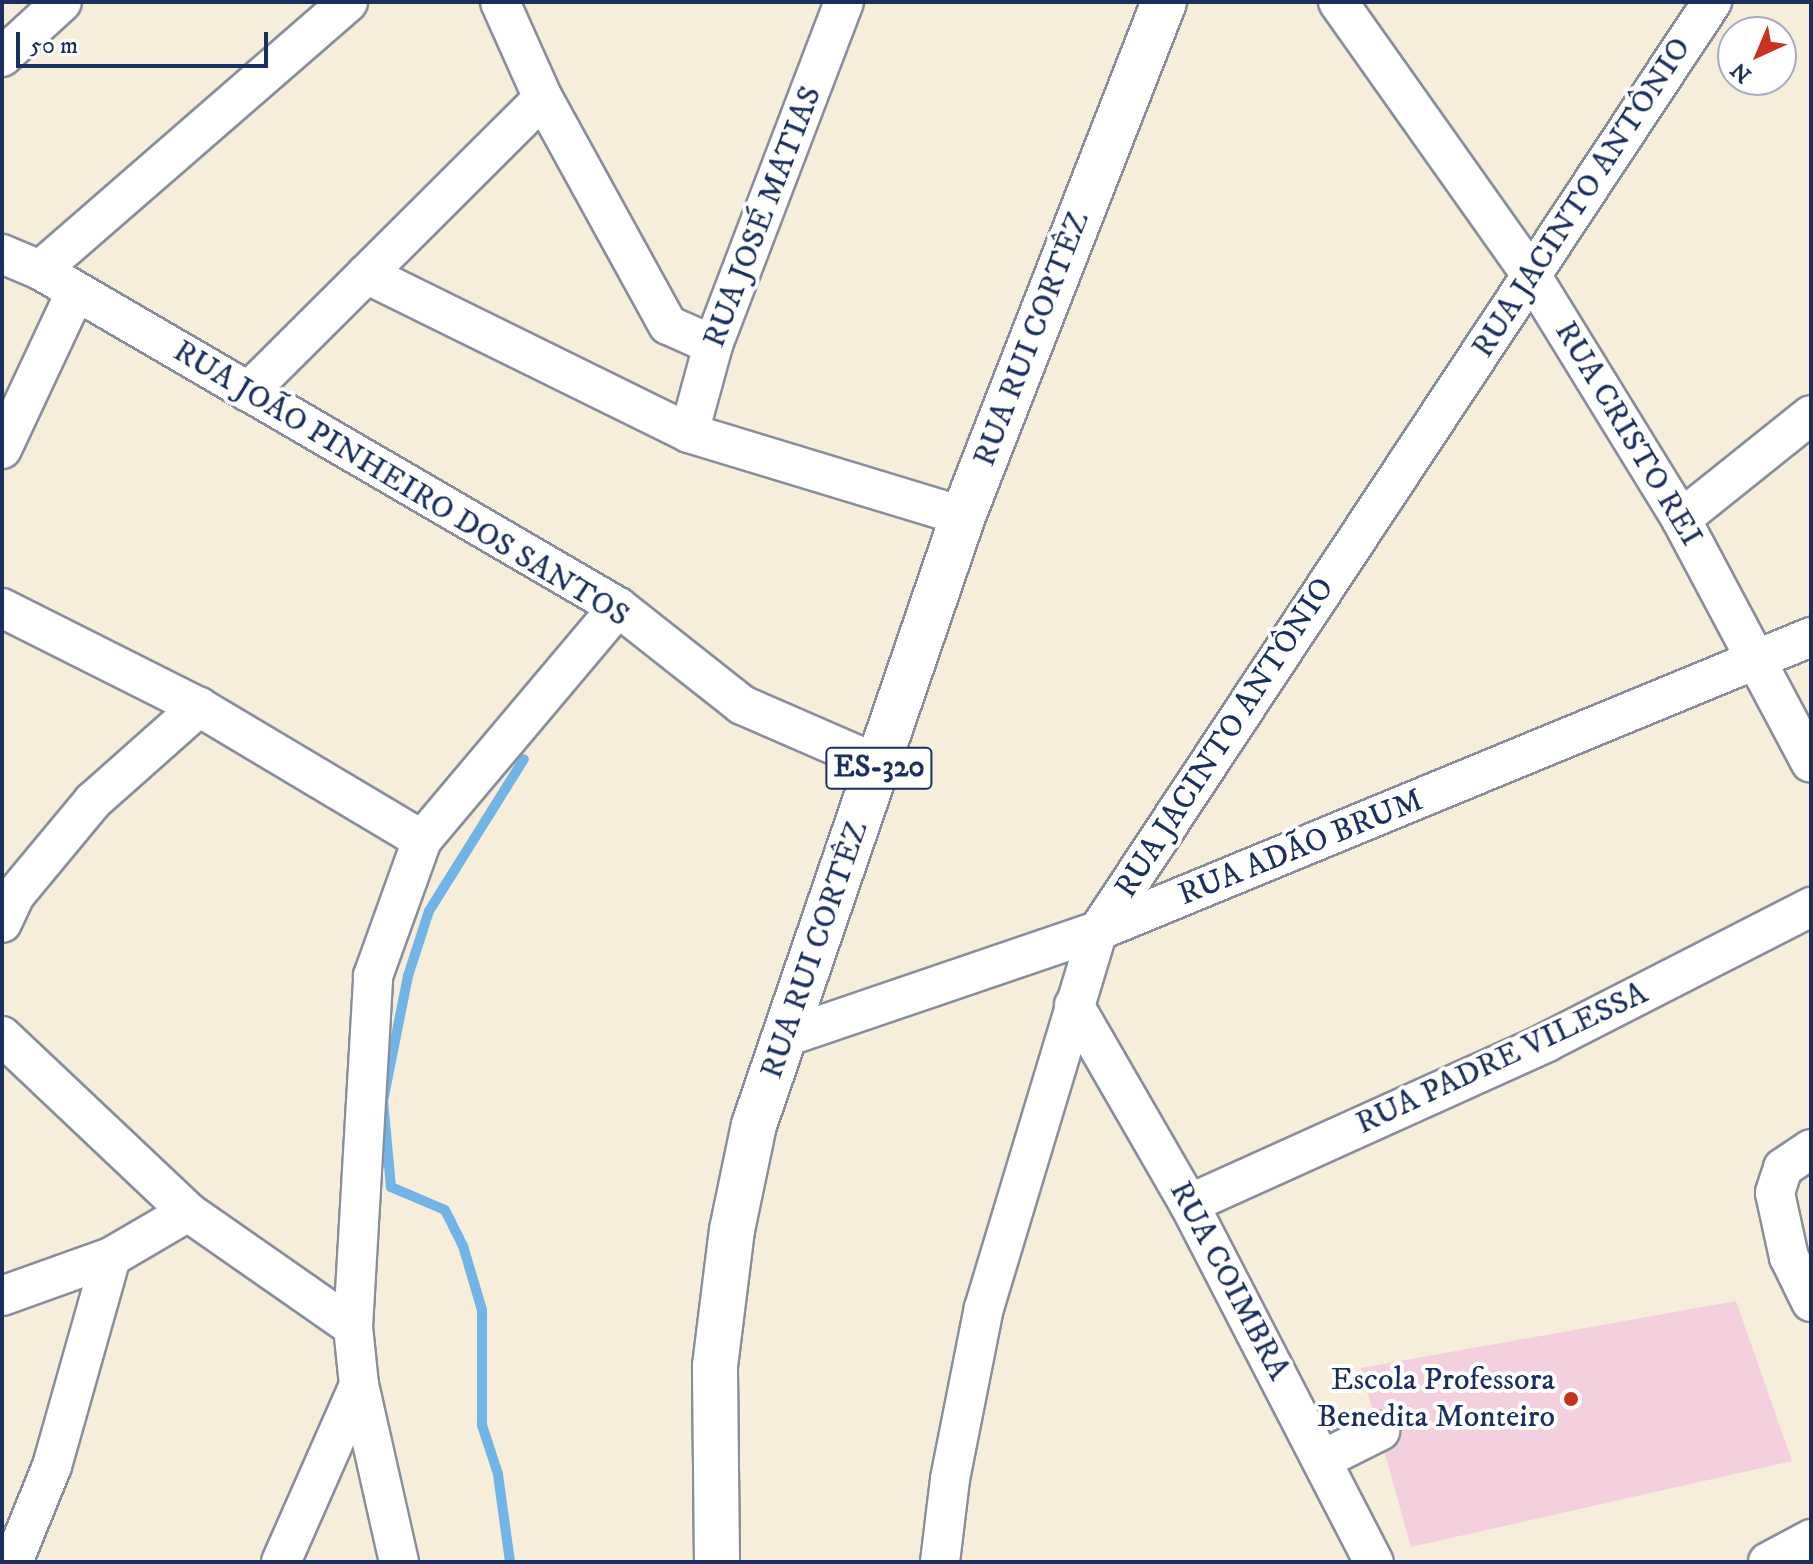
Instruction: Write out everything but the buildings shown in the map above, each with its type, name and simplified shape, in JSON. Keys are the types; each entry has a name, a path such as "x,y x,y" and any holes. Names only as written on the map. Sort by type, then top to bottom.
{"main road":[{"name":"RUA RUI CORTÊZ","path":"717,1562 715,1366 732,1230 754,1125 963,516 1164,2"}],"street":[{"path":"2,57 62,2"},
{"path":"40,270 348,2"},
{"path":"500,2 543,98 668,325 713,345"},
{"name":"RUA JOSÉ MATIAS","path":"689,433 713,345 844,2"},
{"name":"RUA CRISTO REI","path":"1338,2 1531,275 1681,519 1760,659 1811,763"},
{"name":"RUA JACINTO ANTÔNIO","path":"940,1562 950,1479 984,1308 1098,931 1712,2"},
{"path":"248,392 543,98"},
{"name":"RUA JOÃO PINHEIRO DOS SANTOS","path":"2,254 40,270 618,607 742,705 880,765"},
{"path":"366,274 689,433 963,516"},
{"path":"2,449 75,293"},
{"path":"1681,519 1811,415"},
{"path":"399,1562 359,1385 353,1327 373,976 422,840 618,607"},
{"path":"2,608 199,707 422,840"},
{"name":"RUA ADÃO BRUM","path":"783,1038 1098,931 1811,637"},
{"path":"2,923 15,895 93,801 199,707"},
{"name":"RUA PADRE VILESSA","path":"1189,1204 1547,1042 1811,907"},
{"name":"RUA COIMBRA","path":"1074,1005 1189,1204 1324,1459 1358,1554"},
{"path":"2,1036 188,1212 353,1327"},
{"path":"1811,1149 1783,1168 1775,1193 1789,1257 1811,1302"},
{"path":"2,1296 111,1257 188,1212"},
{"path":"13,1562 52,1466 111,1257"},
{"path":"281,1562 359,1385"},
{"path":"1324,1459 1380,1431"},
{"path":"1768,1562 1811,1541"}],"shaded area":[{"name":"Escola Professora Benedita Monteiro","path":"1736,1301 1792,1461 1411,1547 1361,1368"}],"waterway":[{"path":"510,1562 498,1474 482,1425 482,1310 463,1246 445,1210 391,1187 383,1101 408,976 429,911 524,759"}],"place":[{"name":"Escola Professora Benedita Monteiro","path":"1571,1399"}]}
